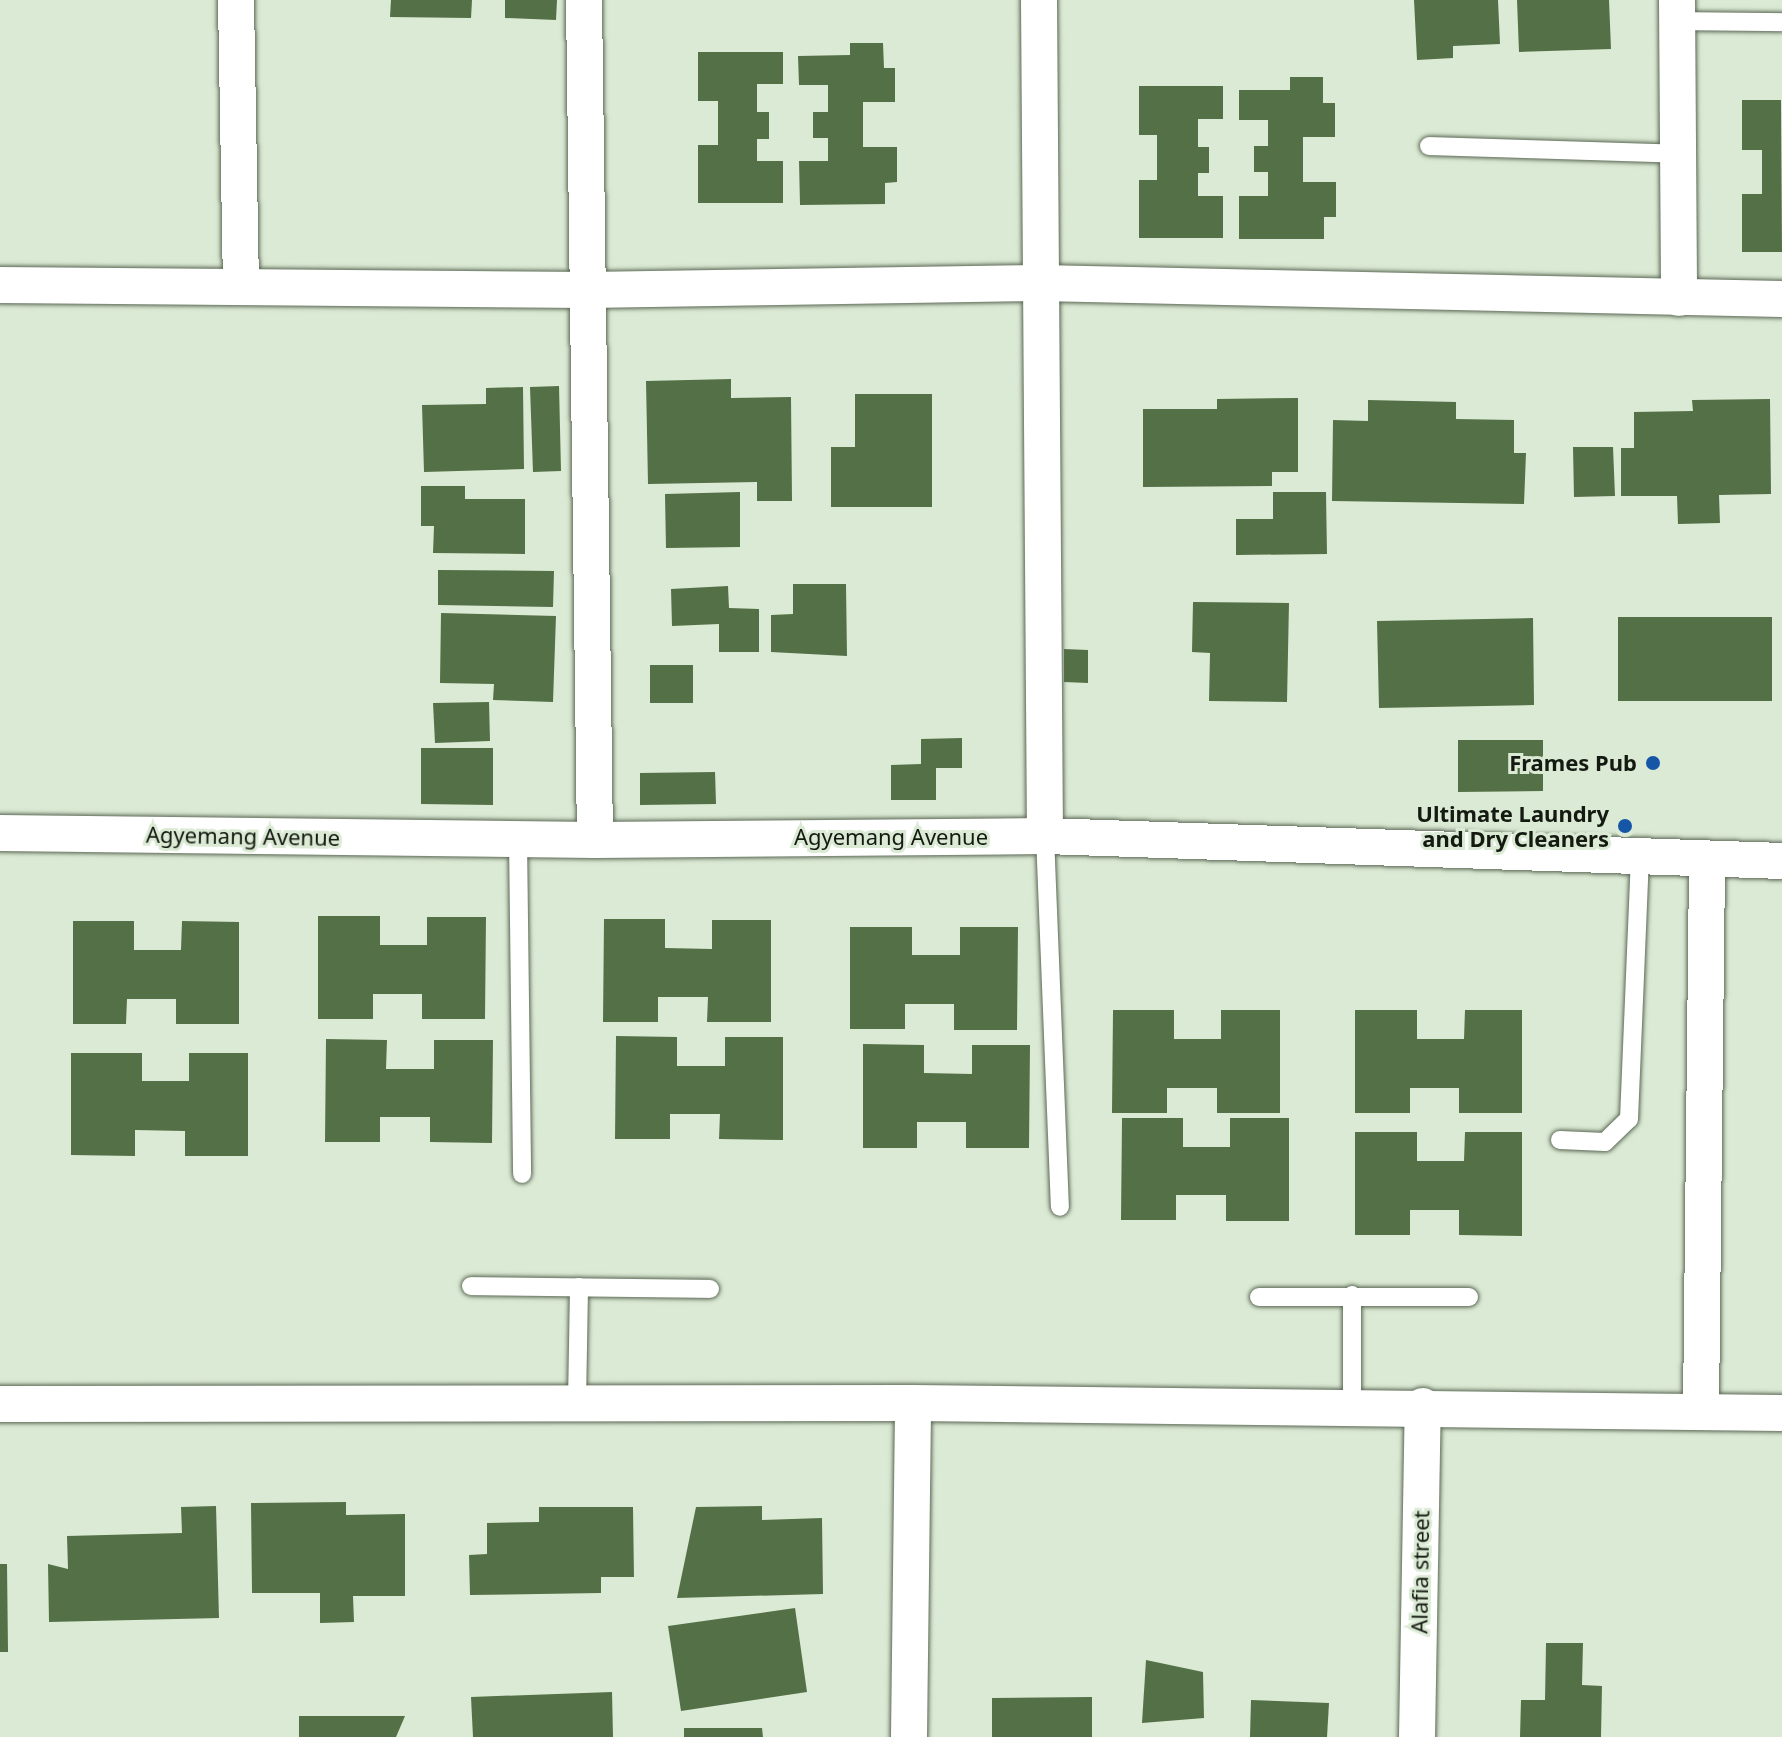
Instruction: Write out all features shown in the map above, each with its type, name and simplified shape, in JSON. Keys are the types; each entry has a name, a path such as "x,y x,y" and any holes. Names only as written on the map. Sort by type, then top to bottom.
{"street":[{"path":"236,0 241,287"},
{"path":"584,0 595,840"},
{"path":"1039,0 1045,836"},
{"path":"1677,11 1679,298"},
{"path":"0,285 587,290 1040,283 1782,299"},
{"name":"Agyemang Avenue","path":"0,833 595,840 1045,836 1782,861"},
{"path":"1701,1410 1707,860"},
{"path":"0,1404 913,1403 1423,1406 1782,1413"},
{"path":"909,1737 913,1403"},
{"name":"Alafia street","path":"1417,1737 1423,1406"}],"lane":[{"path":"1677,11 1782,22"},
{"path":"1429,146 1678,154"},
{"path":"1045,836 1060,1207"},
{"path":"518,839 522,1174"},
{"path":"1560,1140 1605,1142 1629,1119 1640,858"},
{"path":"471,1286 710,1289"},
{"path":"577,1403 579,1287"},
{"path":"1352,1295 1352,1406"},
{"path":"1259,1297 1469,1297"}],"building":[{"path":"391,0 472,0 471,18 390,17"},
{"path":"505,0 557,0 556,20 505,18"},
{"path":"1414,0 1498,0 1500,44 1453,46 1453,58 1417,60"},
{"path":"1517,0 1609,0 1611,49 1519,52"},
{"path":"850,43 883,43 884,68 895,68 895,102 863,102 863,147 897,147 897,182 885,183 885,204 800,205 799,161 828,161 828,138 813,138 813,112 828,112 828,85 799,85 798,56 850,55"},
{"path":"698,52 783,52 783,84 757,84 757,112 769,112 769,139 757,139 757,161 783,161 783,203 698,203 698,145 718,145 718,101 698,101"},
{"path":"1290,77 1323,77 1323,103 1335,103 1335,137 1303,137 1303,182 1336,182 1336,217 1324,217 1324,239 1239,239 1239,196 1268,196 1268,172 1254,172 1254,146 1268,146 1268,120 1239,120 1239,90 1290,90"},
{"path":"1139,86 1223,86 1223,119 1198,119 1198,147 1209,147 1209,173 1198,173 1198,196 1223,196 1223,238 1139,238 1139,180 1157,180 1157,135 1139,135"},
{"path":"1742,100 1781,100 1782,252 1742,252 1742,194 1762,194 1762,150 1742,150"},
{"path":"731,379 731,398 791,397 792,501 757,501 757,482 648,484 646,381"},
{"path":"559,386 561,471 533,472 530,387"},
{"path":"523,387 524,469 424,472 422,405 486,404 486,388"},
{"path":"855,394 932,394 932,507 831,507 831,447 855,447"},
{"path":"1298,398 1298,472 1272,472 1272,486 1143,487 1143,409 1217,409 1217,399"},
{"path":"1770,399 1771,494 1719,495 1720,523 1678,524 1677,496 1621,496 1621,448 1634,448 1634,412 1693,411 1692,400"},
{"path":"1368,400 1456,402 1456,419 1514,420 1514,453 1526,453 1524,504 1332,501 1333,420 1368,421"},
{"path":"1573,447 1613,447 1615,496 1574,497"},
{"path":"421,486 465,486 465,499 525,499 525,554 433,553 434,526 421,526"},
{"path":"740,492 740,547 666,548 665,494"},
{"path":"1273,492 1326,492 1327,554 1236,555 1236,519 1273,519"},
{"path":"438,570 554,571 553,607 438,605"},
{"path":"793,584 846,584 847,656 771,652 771,615 793,614"},
{"path":"728,586 729,608 759,609 759,652 719,652 719,624 672,626 671,589"},
{"path":"1193,602 1289,603 1287,702 1209,701 1210,653 1192,652"},
{"path":"441,613 556,616 553,702 493,700 494,684 440,683"},
{"path":"1618,617 1772,617 1772,701 1618,701"},
{"path":"1533,618 1534,705 1379,708 1377,621"},
{"path":"1064,649 1088,650 1088,683 1064,682"},
{"path":"650,665 693,665 693,703 650,703"},
{"path":"489,702 490,741 435,743 433,703"},
{"path":"962,738 962,768 936,768 936,800 891,800 891,765 921,764 921,739"},
{"path":"1458,740 1543,740 1543,791 1458,792"},
{"path":"421,748 493,748 493,805 421,804"},
{"path":"715,772 716,804 640,805 640,773"},
{"path":"318,916 380,916 380,945 427,945 427,917 486,917 485,1019 422,1019 422,994 373,994 373,1019 318,1019"},
{"path":"604,919 665,919 665,948 712,949 712,920 771,920 771,1022 707,1022 708,997 658,997 658,1022 603,1022"},
{"path":"73,921 134,921 134,950 181,950 182,921 239,922 239,1024 176,1024 176,999 127,999 126,1024 73,1024"},
{"path":"850,927 912,927 912,955 960,955 960,927 1018,927 1017,1030 954,1030 954,1004 905,1004 905,1029 850,1029"},
{"path":"1113,1010 1174,1010 1174,1039 1221,1039 1221,1010 1280,1010 1280,1113 1217,1113 1217,1088 1167,1088 1167,1113 1112,1113"},
{"path":"1355,1010 1417,1010 1417,1039 1464,1039 1465,1010 1522,1010 1522,1113 1459,1113 1459,1088 1410,1088 1410,1113 1355,1113"},
{"path":"616,1036 677,1037 677,1066 725,1066 725,1037 783,1037 783,1140 719,1139 720,1114 670,1114 670,1139 615,1139"},
{"path":"326,1039 387,1040 386,1069 434,1069 434,1040 493,1040 492,1143 430,1142 430,1117 380,1117 380,1142 325,1142"},
{"path":"863,1044 924,1045 924,1073 972,1074 972,1045 1030,1045 1029,1148 966,1148 966,1122 917,1122 917,1148 863,1148"},
{"path":"71,1053 142,1053 142,1081 189,1081 189,1053 248,1053 248,1156 185,1156 185,1131 135,1130 135,1156 71,1155"},
{"path":"1122,1118 1183,1118 1183,1147 1230,1147 1230,1118 1289,1118 1289,1221 1226,1221 1226,1195 1176,1195 1176,1220 1121,1220"},
{"path":"1355,1132 1417,1132 1417,1161 1464,1161 1465,1132 1522,1132 1522,1236 1459,1235 1459,1210 1410,1210 1410,1235 1355,1235"},
{"path":"346,1502 346,1515 405,1514 405,1596 353,1596 354,1622 320,1623 320,1593 252,1593 251,1503"},
{"path":"216,1506 219,1618 49,1622 48,1564 68,1569 67,1536 182,1533 181,1507"},
{"path":"762,1506 762,1520 822,1518 823,1594 677,1598 696,1507"},
{"path":"539,1507 633,1507 634,1577 601,1577 601,1593 470,1595 469,1555 487,1554 487,1523 539,1522"},
{"path":"0,1564 7,1564 8,1652 0,1652"},
{"path":"795,1608 807,1692 681,1711 668,1626"},
{"path":"1546,1643 1583,1643 1582,1685 1602,1686 1601,1737 1520,1737 1521,1700 1545,1700"},
{"path":"1146,1660 1203,1672 1204,1718 1142,1723"},
{"path":"612,1692 613,1737 473,1737 471,1697"},
{"path":"1092,1697 1092,1737 992,1737 992,1698"},
{"path":"1251,1700 1329,1703 1327,1737 1250,1737"},
{"path":"299,1716 405,1716 396,1737 299,1737"},
{"path":"684,1728 762,1728 763,1737 684,1737"}],"place":[{"name":"Frames Pub","path":"1653,763"},
{"name":"Ultimate Laundry and Dry Cleaners","path":"1625,826"}]}
